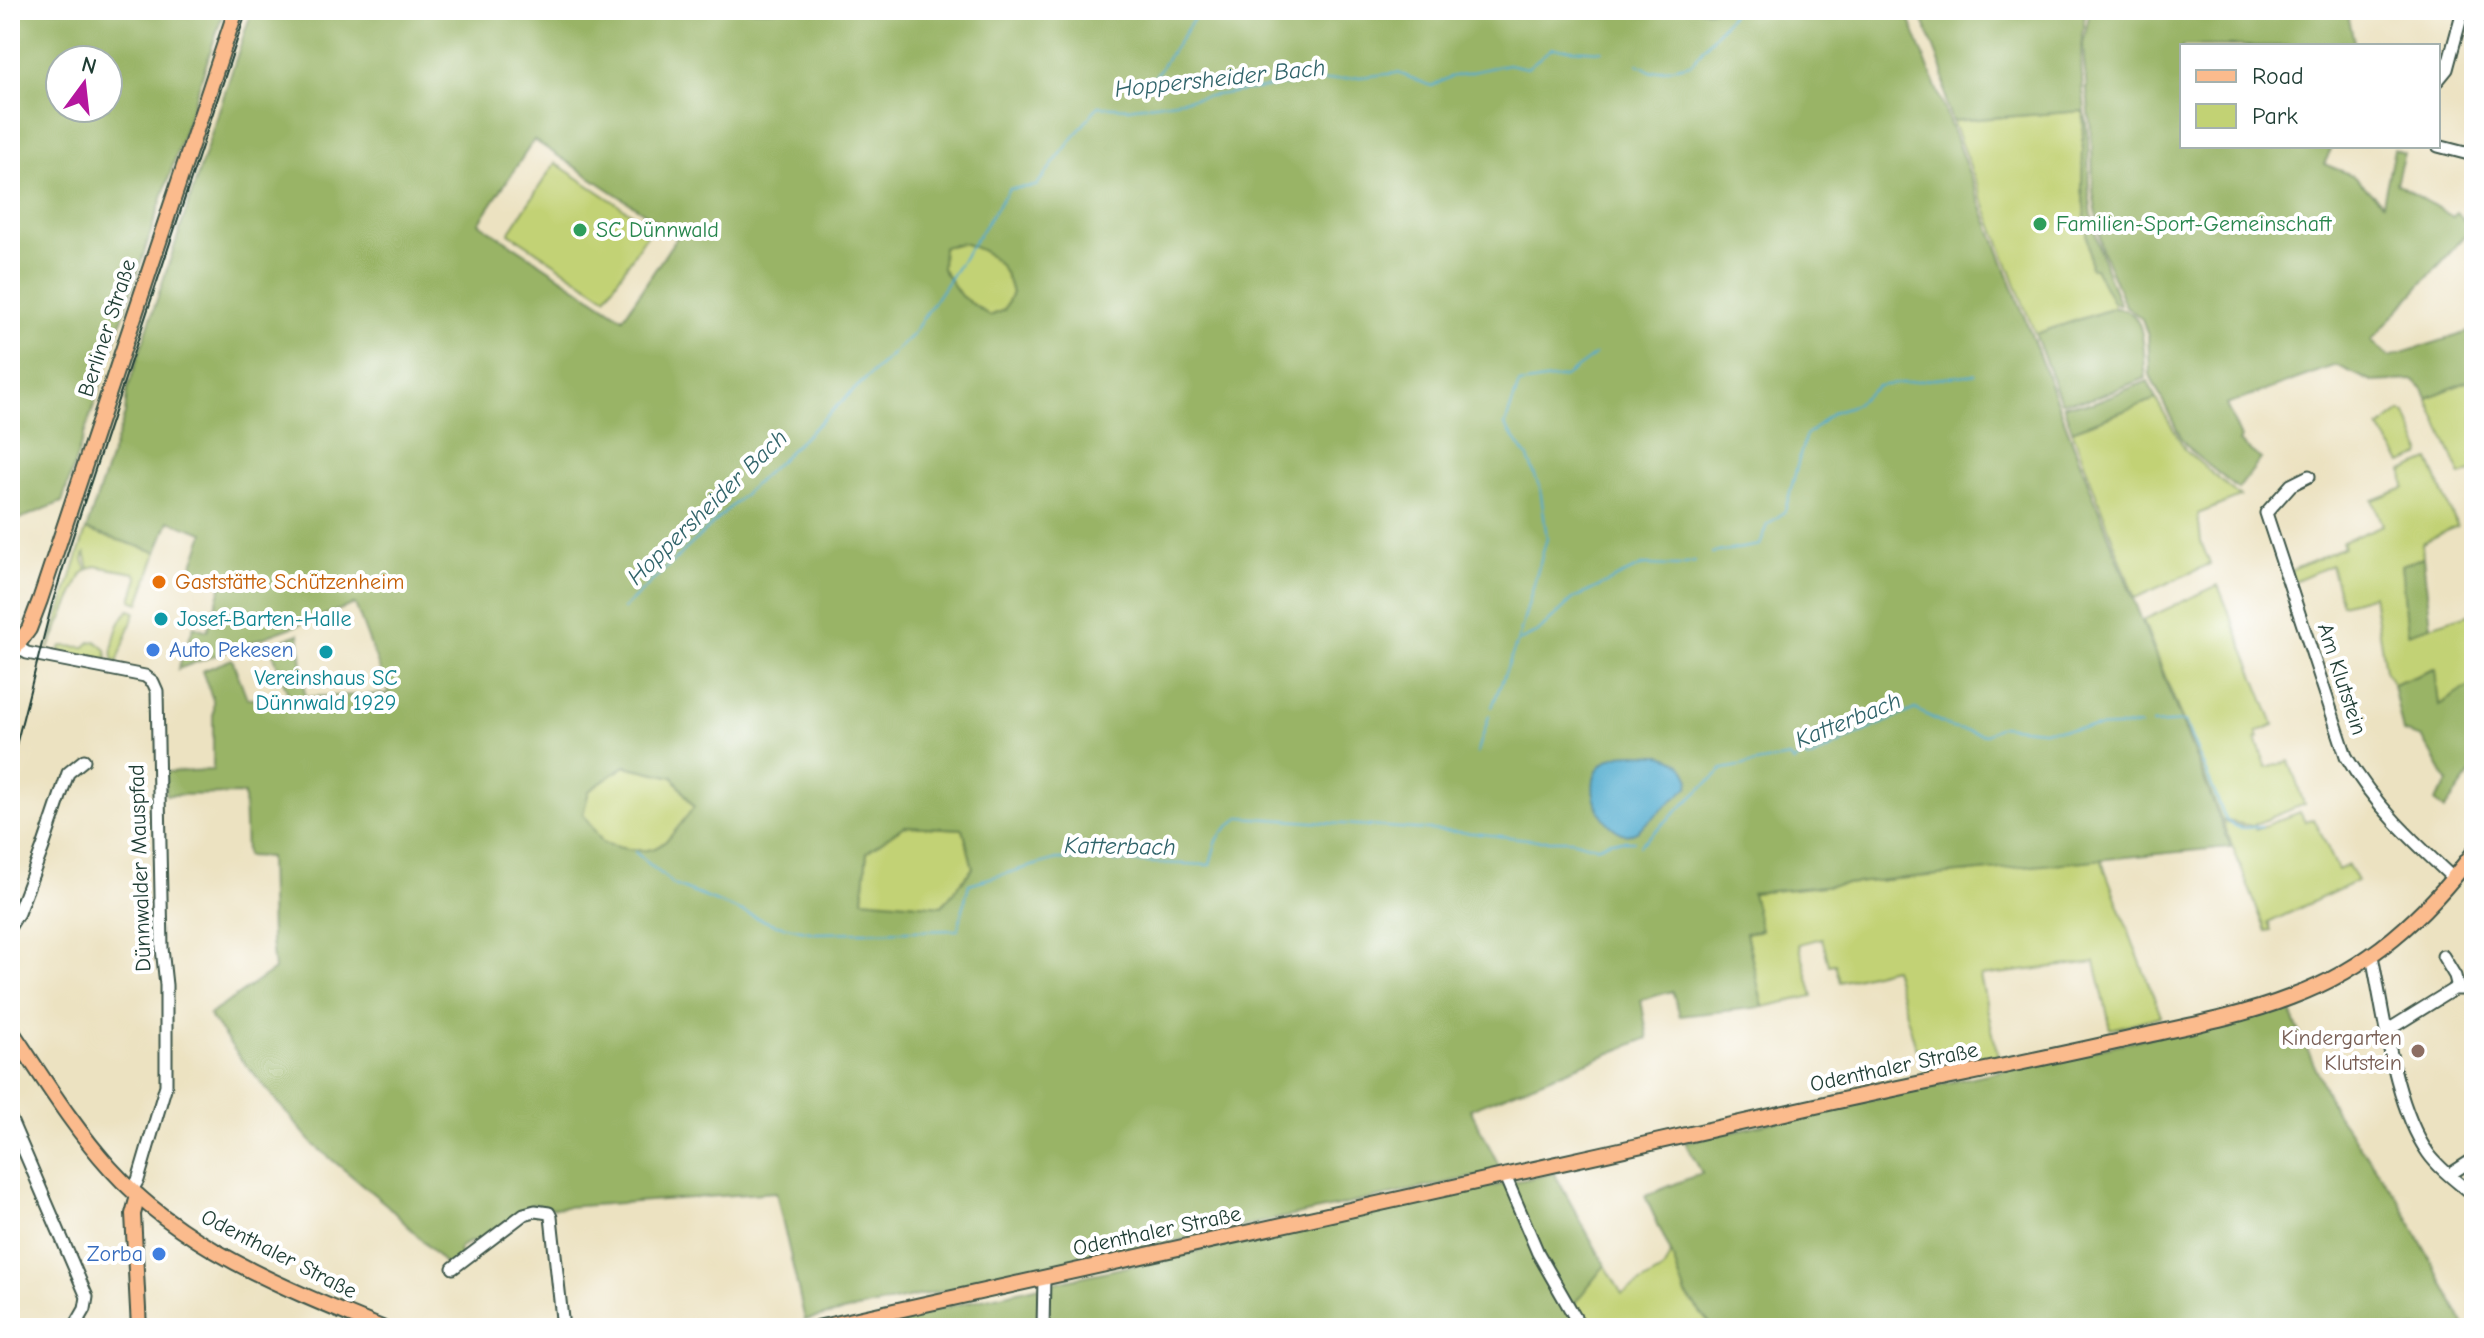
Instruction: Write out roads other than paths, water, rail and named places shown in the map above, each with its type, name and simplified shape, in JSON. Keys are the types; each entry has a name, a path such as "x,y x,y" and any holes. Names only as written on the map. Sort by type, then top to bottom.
{"main road":[{"name":"Berliner Straße","path":"14,651 29,629 44,591 236,10"},
{"name":"Odenthaler Straße","path":"817,1328 1909,1085 2111,1043 2290,998 2372,956 2414,922 2474,852"},
{"name":"Odenthaler Straße","path":"10,1029 90,1145 135,1193 216,1251 307,1296 382,1328"},
{"name":"Dünnwalder Mauspfad","path":"135,1193 133,1214 139,1328"}],"street":[{"path":"2440,78 2447,69 2463,10"},
{"path":"2440,147 2465,153 2474,150"},
{"name":"Am Klutstein","path":"2309,476 2291,485 2266,513 2346,756 2361,782 2403,832 2454,879"},
{"name":"Dünnwalder Mauspfad","path":"14,651 136,673 153,682 157,691 166,1085 135,1193"},
{"path":"10,926 18,913 68,773 84,760"},
{"path":"2372,956 2393,1064 2411,1123 2429,1155 2474,1196"},
{"path":"2443,956 2458,988"},
{"path":"2388,1030 2458,988 2474,989"},
{"path":"10,1118 57,1225 87,1304 74,1328"},
{"path":"2449,1175 2469,1162 2474,1163"},
{"path":"1505,1176 1538,1253 1581,1328"},
{"path":"453,1268 524,1214 535,1211 549,1213 563,1328"},
{"path":"1043,1328 1044,1278"}],"water":[{"path":"1661,755 1676,760 1682,766 1690,780 1688,787 1637,831 1628,835 1616,830 1606,821 1594,797 1596,773 1604,763 1617,756"}],"waterway":[{"path":"1147,88 1200,10"},
{"name":"Hoppersheider Bach","path":"1638,64 1652,72 1691,64 1735,10"},
{"name":"Hoppersheider Bach","path":"623,609 912,335 1009,189 1036,186 1098,106 1128,108 1284,85 1398,73 1432,86 1450,77 1508,64 1527,68 1552,48 1602,51"},
{"path":"1492,707 1519,637 1547,538 1540,488 1528,458 1505,425 1519,384 1565,377 1595,355"},
{"path":"1712,553 1760,545 1768,525 1785,511 1805,437 1833,412 1854,405 1878,386 1975,374"},
{"path":"1519,641 1538,632 1573,599 1644,565 1677,566 1695,562"},
{"name":"Katterbach","path":"1640,845 1723,769 1789,757 1794,762 1803,756 1809,759 1915,709 1952,728 1986,735 2001,726 2042,730 2140,726"},
{"path":"1477,754 1489,716"},
{"name":"Katterbach","path":"2152,724 2185,722 2226,820 2239,827 2262,826"},
{"name":"Katterbach","path":"635,852 674,885 773,924 815,933 958,930 969,884 1057,859 1210,865 1219,837 1241,817 1571,840 1597,847 1611,841 1634,841"},
{"name":"Katterbach","path":"2470,887 2474,886"}],"tram line":[{"path":"10,769 71,542 247,10"}],"place":[{"name":"Familien-Sport-Gemeinschaft","path":"2040,224"},
{"name":"SC Dünnwald","path":"580,230"},
{"name":"Gaststätte Schützenheim","path":"159,582"},
{"name":"Josef-Barten-Halle","path":"161,619"},
{"name":"Auto Pekesen","path":"153,650"},
{"name":"Vereinshaus SC Dünnwald 1929","path":"326,652"},
{"name":"Kindergarten Klutstein","path":"2418,1051"},
{"name":"Zorba","path":"159,1254"}]}
